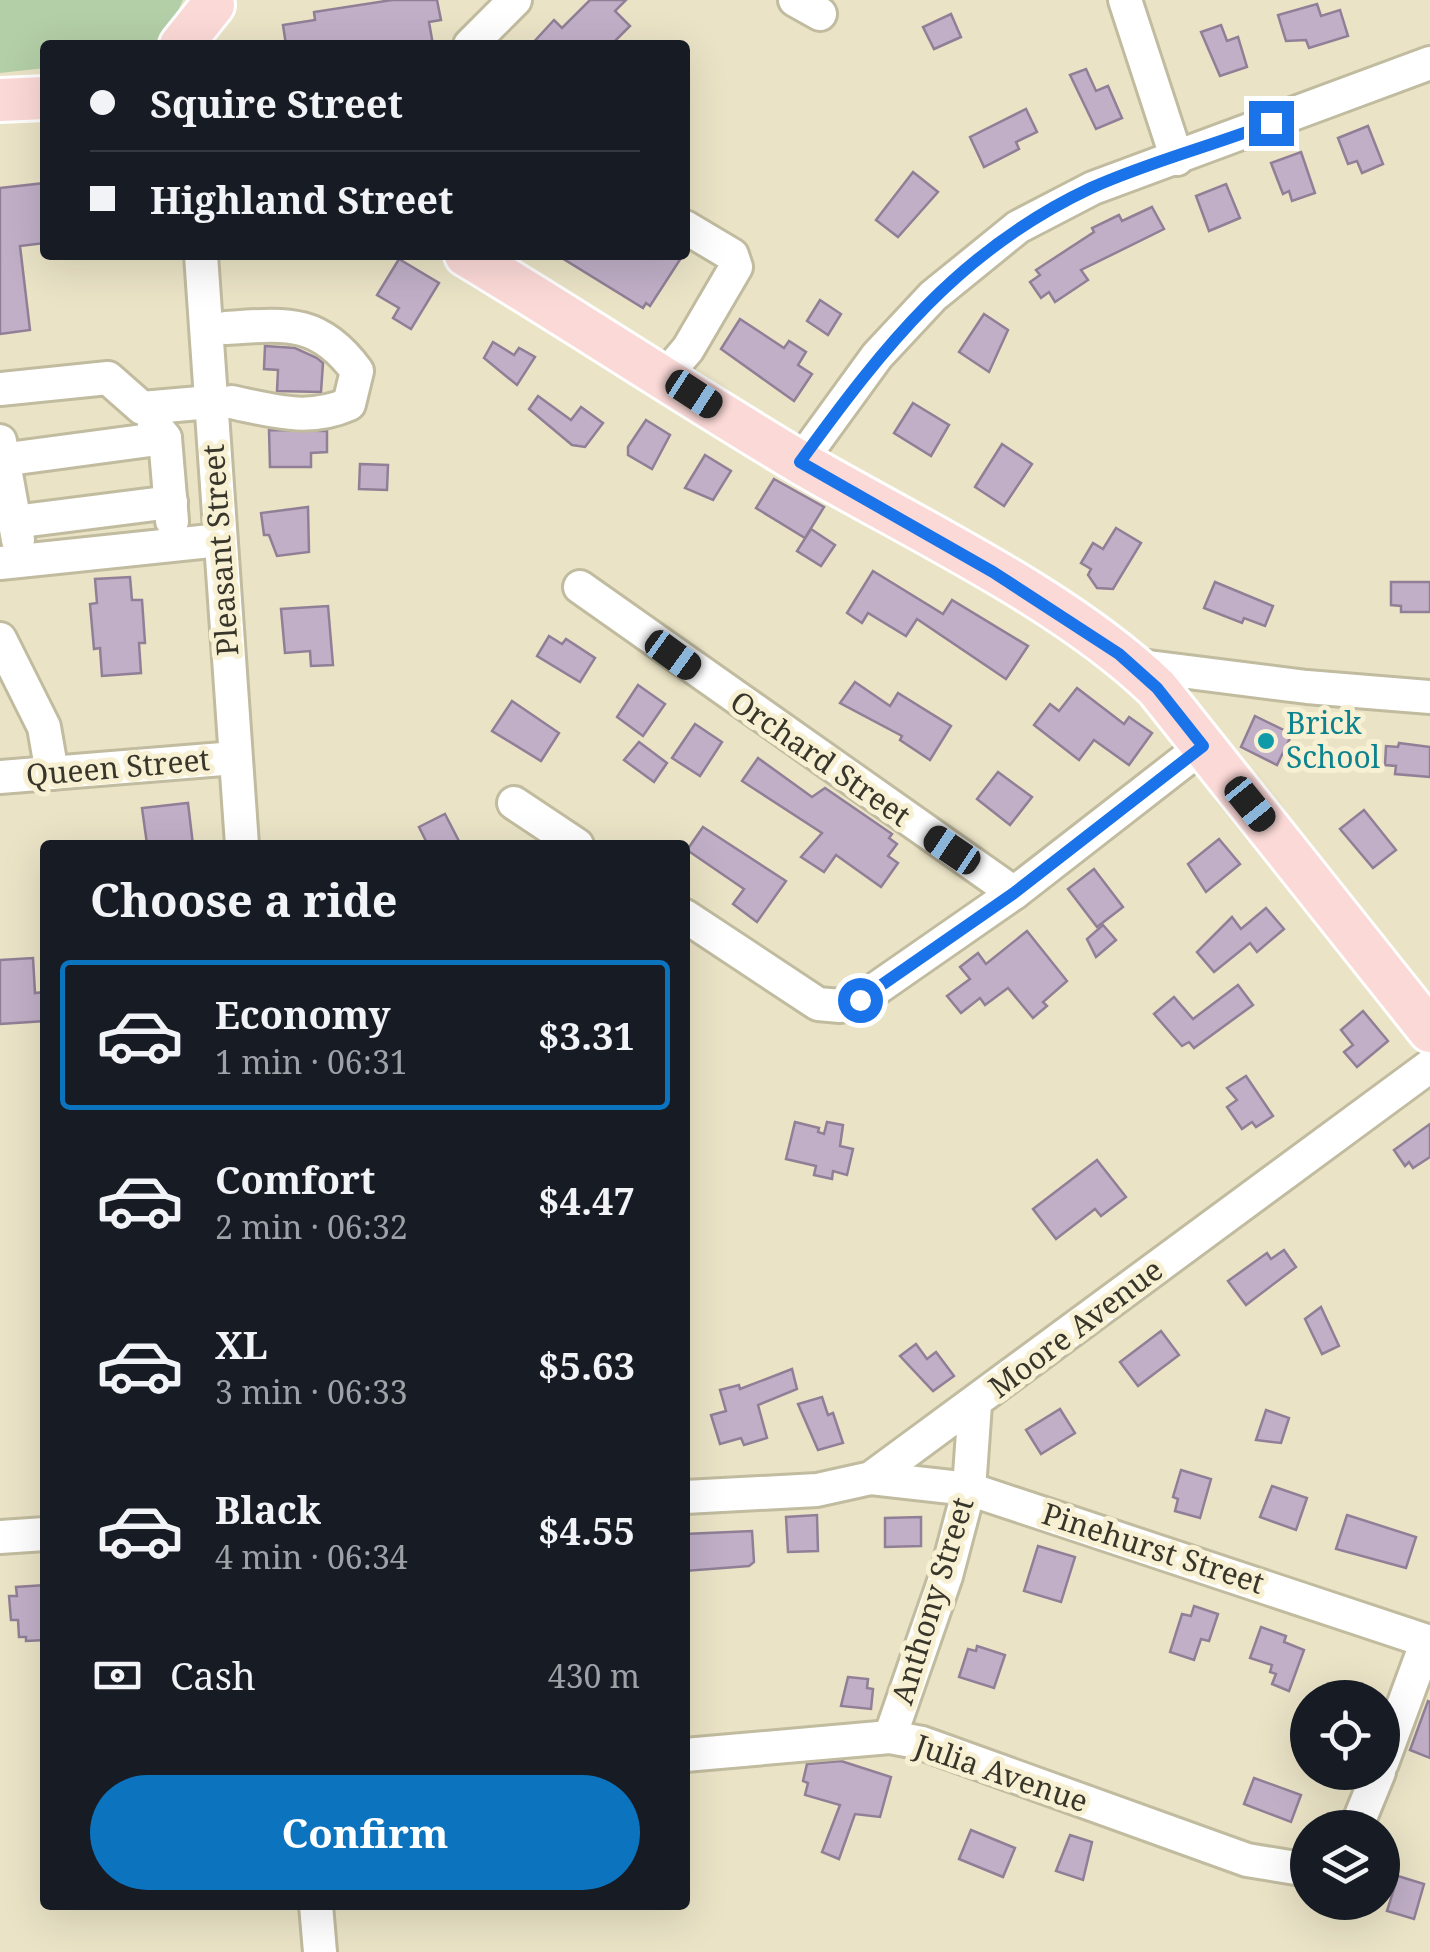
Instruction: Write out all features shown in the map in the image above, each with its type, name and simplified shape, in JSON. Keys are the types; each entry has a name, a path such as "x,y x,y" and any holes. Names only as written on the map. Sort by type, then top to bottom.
{"main road":[{"path":"187,40 212,17"},
{"path":"0,100 40,98"},
{"path":"474,260 800,462 993,572 1133,666 1157,688 1430,1031"}],"street":[{"path":"475,40 515,0"},
{"path":"1126,0 1177,159"},
{"path":"800,462 877,356 974,259 1018,228 1093,188 1430,64"},
{"path":"665,376 688,349 736,267 732,254 690,231"},
{"name":"Pleasant Street","path":"202,260 221,402 220,540 242,840"},
{"path":"142,408 221,402 287,415 325,414 349,404 357,371 340,349 321,334 292,326 226,328"},
{"path":"0,389 108,378 142,408 164,438 174,544"},
{"path":"164,438 1,450 14,522 11,561 220,540"},
{"path":"14,522 171,502"},
{"name":"Orchard Street","path":"580,588 1014,893"},
{"path":"0,639 44,727 52,773"},
{"path":"1133,666 1307,688 1430,696"},
{"path":"690,919 818,1004 840,1006 860,1000 1014,893 1203,746"},
{"name":"Queen Street","path":"0,778 236,758"},
{"path":"514,803 570,840"},
{"name":"Moore Avenue","path":"690,1498 817,1490 871,1478 1430,1066"},
{"name":"Anthony Street","path":"890,1737 946,1576 969,1490 975,1404"},
{"name":"Pinehurst Street","path":"871,1478 969,1490 1428,1642"},
{"path":"0,1537 40,1534"},
{"path":"1400,1716 1428,1642"},
{"name":"Julia Avenue","path":"690,1756 890,1737 922,1743 1246,1860 1290,1867"},
{"path":"316,1910 320,1952"}],"green space":[{"path":"0,0 183,0 171,26 157,40 40,40 40,69 0,73"}],"building":[{"path":"392,0 437,0 441,20 429,22 432,40 285,40 283,25 315,20 314,12"},
{"path":"590,0 626,0 615,11 630,26 616,40 536,40 554,20 562,28"},
{"path":"1317,4 1321,16 1340,10 1348,36 1309,48 1306,40 1286,41 1278,15"},
{"path":"951,14 961,37 934,49 923,27"},
{"path":"1221,25 1227,41 1238,37 1247,67 1220,76 1201,32"},
{"path":"1086,69 1096,91 1108,86 1122,118 1096,129 1070,75"},
{"path":"1026,109 1037,132 1016,142 1019,149 984,167 970,137"},
{"path":"1368,126 1383,164 1362,173 1357,161 1348,164 1338,138"},
{"path":"1301,152 1315,193 1292,201 1289,191 1283,194 1271,163"},
{"path":"913,172 938,192 898,237 876,220"},
{"path":"40,184 40,244 20,246 30,330 0,334 0,188"},
{"path":"1226,184 1240,218 1209,231 1196,196"},
{"path":"1152,207 1164,229 1081,270 1088,280 1055,302 1049,292 1041,298 1030,282 1040,275 1036,270 1094,232 1092,228 1119,215 1122,221"},
{"path":"398,260 439,283 411,329 393,318 399,308 377,295"},
{"path":"565,260 680,260 650,306 646,303 643,308"},
{"path":"820,300 841,314 828,335 807,321"},
{"path":"984,314 1008,330 989,372 959,352"},
{"path":"740,319 784,348 789,341 806,352 798,365 812,374 794,401 721,349"},
{"path":"493,342 514,355 519,348 535,357 517,385 484,358"},
{"path":"265,346 295,348 317,358 323,363 321,392 277,391 278,370 264,369"},
{"path":"538,396 571,420 581,407 603,423 585,447 572,445 529,409"},
{"path":"913,403 949,425 931,456 894,433"},
{"path":"646,420 670,435 652,469 628,455 628,447"},
{"path":"269,430 327,431 327,452 311,453 311,467 270,467"},
{"path":"1002,444 1032,464 1004,506 975,487"},
{"path":"705,455 731,471 713,500 685,488"},
{"path":"360,464 388,465 387,490 359,489"},
{"path":"774,479 824,507 805,538 756,508"},
{"path":"308,507 309,552 277,556 269,535 264,535 261,513"},
{"path":"1116,528 1141,543 1113,589 1097,588 1088,575 1091,569 1081,563 1093,543 1103,549"},
{"path":"811,529 835,545 821,566 797,551"},
{"path":"873,571 943,614 952,600 1028,646 1006,679 917,619 906,636 868,613 862,623 847,613"},
{"path":"130,577 132,600 142,600 145,643 139,643 141,673 102,676 100,648 94,649 90,604 97,603 95,579"},
{"path":"1215,582 1273,606 1265,626 1244,618 1242,623 1204,608"},
{"path":"1391,582 1430,582 1430,612 1401,612 1401,606 1391,605"},
{"path":"328,606 333,665 311,666 310,651 285,653 281,609"},
{"path":"549,636 562,644 566,639 595,658 580,682 537,656"},
{"path":"855,682 890,706 898,693 951,726 930,760 900,740 902,736 840,703"},
{"path":"638,685 665,704 643,736 617,717"},
{"path":"1077,688 1124,724 1129,717 1152,733 1129,765 1094,740 1079,760 1034,725 1050,704 1059,711"},
{"path":"512,701 559,733 541,761 492,731"},
{"name":"Brick School","path":"1255,716 1292,734 1277,765 1241,747"},
{"path":"695,724 722,742 700,776 672,758"},
{"path":"639,742 667,763 654,782 624,760"},
{"path":"1399,743 1430,747 1430,777 1395,774 1396,766 1385,765 1386,746 1398,747"},
{"path":"758,758 812,797 825,788 892,834 889,838 897,844 888,856 898,863 881,887 836,855 824,872 801,857 822,833 742,781"},
{"path":"998,772 1032,797 1010,825 977,799"},
{"path":"188,803 192,840 146,840 142,808"},
{"path":"1364,810 1396,850 1373,868 1340,829"},
{"path":"445,814 458,840 426,840 419,827"},
{"path":"703,827 786,881 757,922 733,904 744,889 690,852"},
{"path":"1219,839 1240,864 1206,892 1188,864"},
{"path":"1094,869 1123,907 1097,927 1068,889"},
{"path":"1266,908 1284,929 1257,952 1250,943 1214,972 1197,952 1232,917 1241,929"},
{"path":"1103,925 1116,940 1096,957 1087,939"},
{"path":"1027,931 1067,981 1043,1002 1047,1006 1033,1018 1008,988 985,1005 980,998 961,1013 947,996 970,979 960,967 978,953 986,964"},
{"path":"33,958 35,993 40,992 40,1021 0,1024 0,960"},
{"path":"1238,985 1253,1005 1194,1048 1189,1042 1182,1046 1154,1014 1174,997 1193,1019"},
{"path":"1363,1011 1388,1041 1357,1067 1344,1052 1353,1045 1341,1030"},
{"path":"1246,1076 1273,1116 1256,1127 1252,1122 1242,1129 1227,1107 1237,1100 1227,1088"},
{"path":"795,1122 819,1128 818,1132 824,1134 827,1122 843,1125 840,1146 853,1149 847,1175 833,1171 832,1179 814,1175 816,1166 786,1159"},
{"path":"1430,1124 1430,1157 1413,1168 1409,1162 1405,1166 1394,1150"},
{"path":"1097,1160 1126,1197 1101,1216 1095,1209 1056,1239 1033,1209"},
{"path":"1284,1250 1296,1267 1246,1305 1228,1281 1267,1253 1271,1259"},
{"path":"1321,1307 1339,1346 1322,1354 1305,1319"},
{"path":"1161,1331 1179,1355 1138,1386 1120,1362"},
{"path":"916,1344 927,1359 936,1352 954,1376 933,1391 900,1356"},
{"path":"792,1369 797,1389 758,1405 767,1438 744,1445 741,1438 720,1444 711,1415 726,1411 720,1390 739,1385 740,1389"},
{"path":"822,1397 828,1415 833,1413 843,1443 818,1450 798,1404"},
{"path":"1060,1409 1075,1433 1041,1454 1026,1430"},
{"path":"1266,1410 1289,1418 1281,1443 1256,1440"},
{"path":"1181,1470 1211,1479 1200,1518 1175,1511 1178,1499 1173,1497"},
{"path":"1272,1486 1307,1498 1296,1530 1260,1517"},
{"path":"817,1515 818,1551 788,1552 786,1517"},
{"path":"1347,1515 1416,1537 1406,1568 1336,1549"},
{"path":"921,1517 921,1546 885,1547 885,1518"},
{"path":"752,1531 754,1562 749,1566 690,1571 690,1534"},
{"path":"1038,1546 1075,1557 1061,1602 1024,1591"},
{"path":"40,1585 40,1640 19,1637 18,1620 11,1620 9,1596 17,1596 16,1587"},
{"path":"1194,1606 1218,1614 1209,1641 1201,1639 1194,1660 1170,1652 1182,1614 1191,1616"},
{"path":"1261,1627 1286,1636 1284,1642 1304,1650 1289,1691 1272,1684 1276,1674 1270,1672 1272,1665 1250,1658"},
{"path":"977,1646 1005,1655 994,1688 959,1677 968,1649 976,1651"},
{"path":"848,1677 868,1679 867,1688 873,1689 871,1709 841,1706"},
{"path":"1430,1702 1430,1758 1410,1750"},
{"path":"841,1761 891,1777 880,1817 855,1814 839,1859 822,1852 840,1805 805,1795 808,1783 803,1781 807,1764"},
{"path":"1254,1778 1301,1795 1295,1810 1290,1810 1290,1822 1244,1804"},
{"path":"971,1830 1015,1848 1003,1877 959,1859"},
{"path":"1070,1835 1092,1842 1083,1880 1056,1871"},
{"path":"1400,1877 1424,1884 1414,1919 1400,1915"}],"place":[{"name":"Brick School","path":"1266,741"}],"route":[{"path":"860,1000 1014,893 1203,746 1157,688 1119,654 993,572 800,462 877,356 932,296 974,259 1018,228 1093,188 1271,123"}]}
